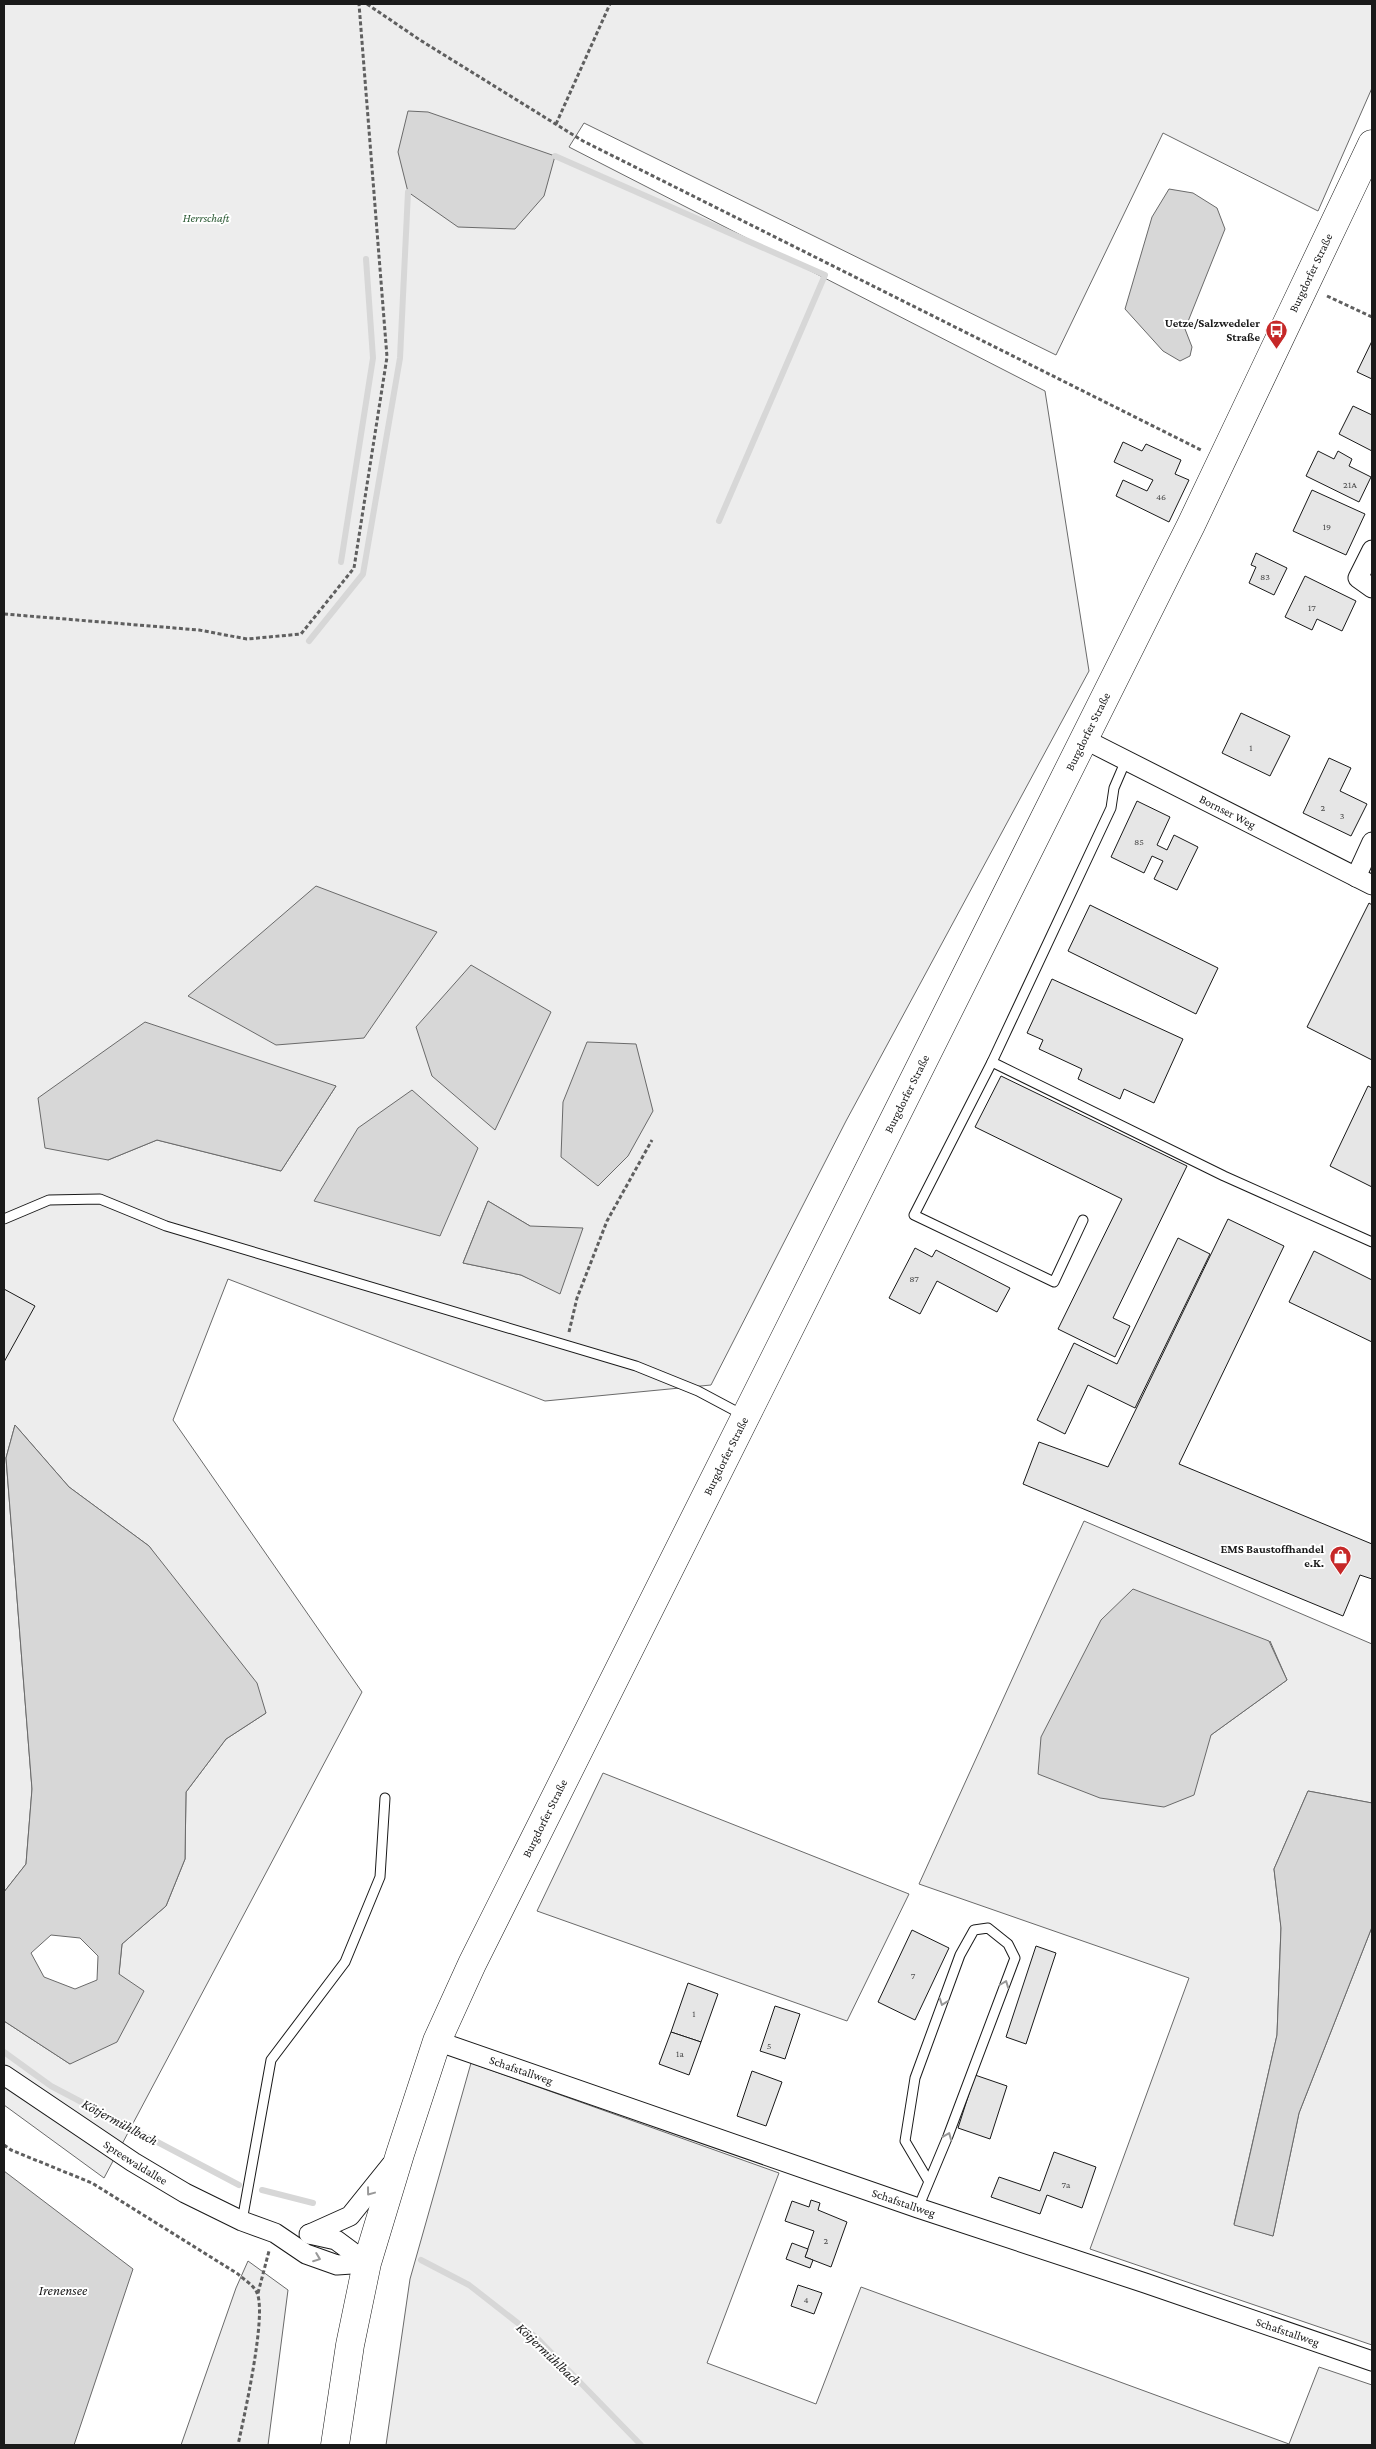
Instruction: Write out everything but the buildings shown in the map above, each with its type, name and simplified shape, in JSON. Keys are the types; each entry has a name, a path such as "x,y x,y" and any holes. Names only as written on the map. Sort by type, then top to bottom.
{"main road":[{"name":"Burgdorfer Straße","path":"335,2445 350,2344 367,2263 437,2041 472,1964 1222,461 1372,144"}],"street":[{"path":"1372,550 1358,578 1372,588"},
{"name":"Bornser Weg","path":"1084,739 1364,881"},
{"path":"1364,881 1372,842"},
{"name":"Schafstallweg","path":"437,2041 918,2208 1146,2283 1372,2361"},
{"name":"Spreewaldallee","path":"4,2075 133,2162 185,2193 242,2221 275,2233 306,2254 337,2265 367,2263"},
{"name":"Spreewaldallee","path":"310,2234 350,2216 400,2154"},
{"name":"Spreewaldallee","path":"275,2233 310,2234 336,2240 367,2263"}],"lane":[{"path":"1083,1220 1054,1282 914,1215 992,1062 1111,808 1114,788 1126,760"},
{"path":"992,1062 1224,1176 1372,1242"},
{"path":"4,1219 49,1200 100,1199 166,1226 636,1366 698,1391 745,1416"},
{"path":"242,2221 271,2060 345,1962 380,1878 385,1798"},
{"path":"918,2208 928,2180 948,2136 1015,1958 1008,1944 988,1928 974,1930 960,1955 915,2078 905,2141 928,2180"}],"path":[{"path":"4,614 199,630 247,639 301,634 354,568 387,357 359,4"},
{"path":"367,4 420,40 583,141 1222,461"},
{"path":"556,124 610,4"},
{"path":"1306,286 1372,317"},
{"path":"566,1345 576,1298 607,1221 652,1140"},
{"path":"4,2145 11,2150 92,2183 238,2274 258,2294"},
{"path":"238,2445 260,2323 258,2294 264,2266 275,2233"}],"shaded area":[{"path":"4,4 1372,4 1372,88 1318,211 1163,133 1056,355 584,123 569,147 1045,391 1089,671 846,1121 711,1385 545,1401 228,1279 173,1420 362,1692 104,2178 4,2105 4,2021 70,2064 119,1974 122,1944 166,1906 185,1859 186,1792 226,1739 266,1713 149,1546 69,1487 15,1425 6,1458 32,1789 26,1864 4,1892","holes":["336,1086 281,1171 157,1140 108,1160 38,1098","488,1201 530,1226 560,1293 521,1275 463,1263"]},
{"path":"1084,1521 1372,1644 1372,1803 1308,1791 1274,1869 1281,1927 1277,2035 1234,2224 1273,2236 1299,2113 1372,1927 1372,2345 1090,2249 1189,1978 919,1884","holes":["1270,1641 1287,1680 1211,1735"]},
{"path":"603,1773 909,1894 847,2021 537,1911"},
{"path":"471,2063 779,2173 707,2363 816,2404 861,2287 1289,2444 1319,2367 1372,2385 1372,2445 386,2445 410,2279"},
{"path":"248,2261 288,2290 268,2445 181,2445 236,2288"}],"water":[{"path":"408,111 428,112 555,156 544,196 515,229 458,227 408,192 398,152"},
{"path":"1169,189 1193,193 1217,208 1225,229 1185,329 1192,347 1190,356 1180,361 1163,351 1125,309 1152,217"},
{"path":"316,886 437,932 364,1038 276,1045 188,996"},
{"path":"471,965 551,1012 495,1130 432,1076 416,1027"},
{"path":"145,1022 336,1086 281,1171 157,1140 108,1160 45,1148 38,1098"},
{"path":"587,1042 636,1044 653,1111 628,1156 598,1186 561,1157 563,1102"},
{"path":"412,1090 478,1148 440,1236 314,1201 358,1128"},
{"path":"488,1201 530,1226 583,1228 560,1294 521,1275 463,1263"},
{"path":"15,1425 69,1487 149,1546 257,1683 266,1713 226,1739 186,1792 185,1859 166,1906 122,1944 119,1974 144,1991 117,2042 70,2064 4,2021 4,1892 26,1864 32,1789 6,1458","holes":["51,1935 80,1938 98,1956 97,1980 75,1989 44,1977 31,1953"]},
{"path":"1133,1589 1269,1641 1287,1680 1211,1735 1194,1795 1164,1807 1100,1798 1038,1774 1041,1737 1101,1620"},
{"path":"1308,1791 1372,1803 1372,1927 1299,2113 1273,2236 1234,2225 1277,2035 1281,1928 1274,1869"},
{"name":"Irenensee","path":"4,2171 133,2269 74,2445 4,2445"}],"waterway":[{"path":"555,156 825,275 719,521"},
{"path":"309,641 363,574 400,358 408,192"},
{"path":"341,562 373,358 366,259"},
{"name":"Kötjermühlbach","path":"4,2052 51,2086 239,2185"},
{"name":"Kötjermühlbach","path":"262,2190 313,2203"},
{"name":"Kötjermühlbach","path":"421,2260 469,2285 537,2338 641,2445"}],"place":[{"name":"Uetze/Salzwedeler Straße","path":"1276,349"},
{"name":"EMS Baustoffhandel e.K.","path":"1340,1575"}],"park label":[{"name":"Herrschaft","path":"206,218"}]}
